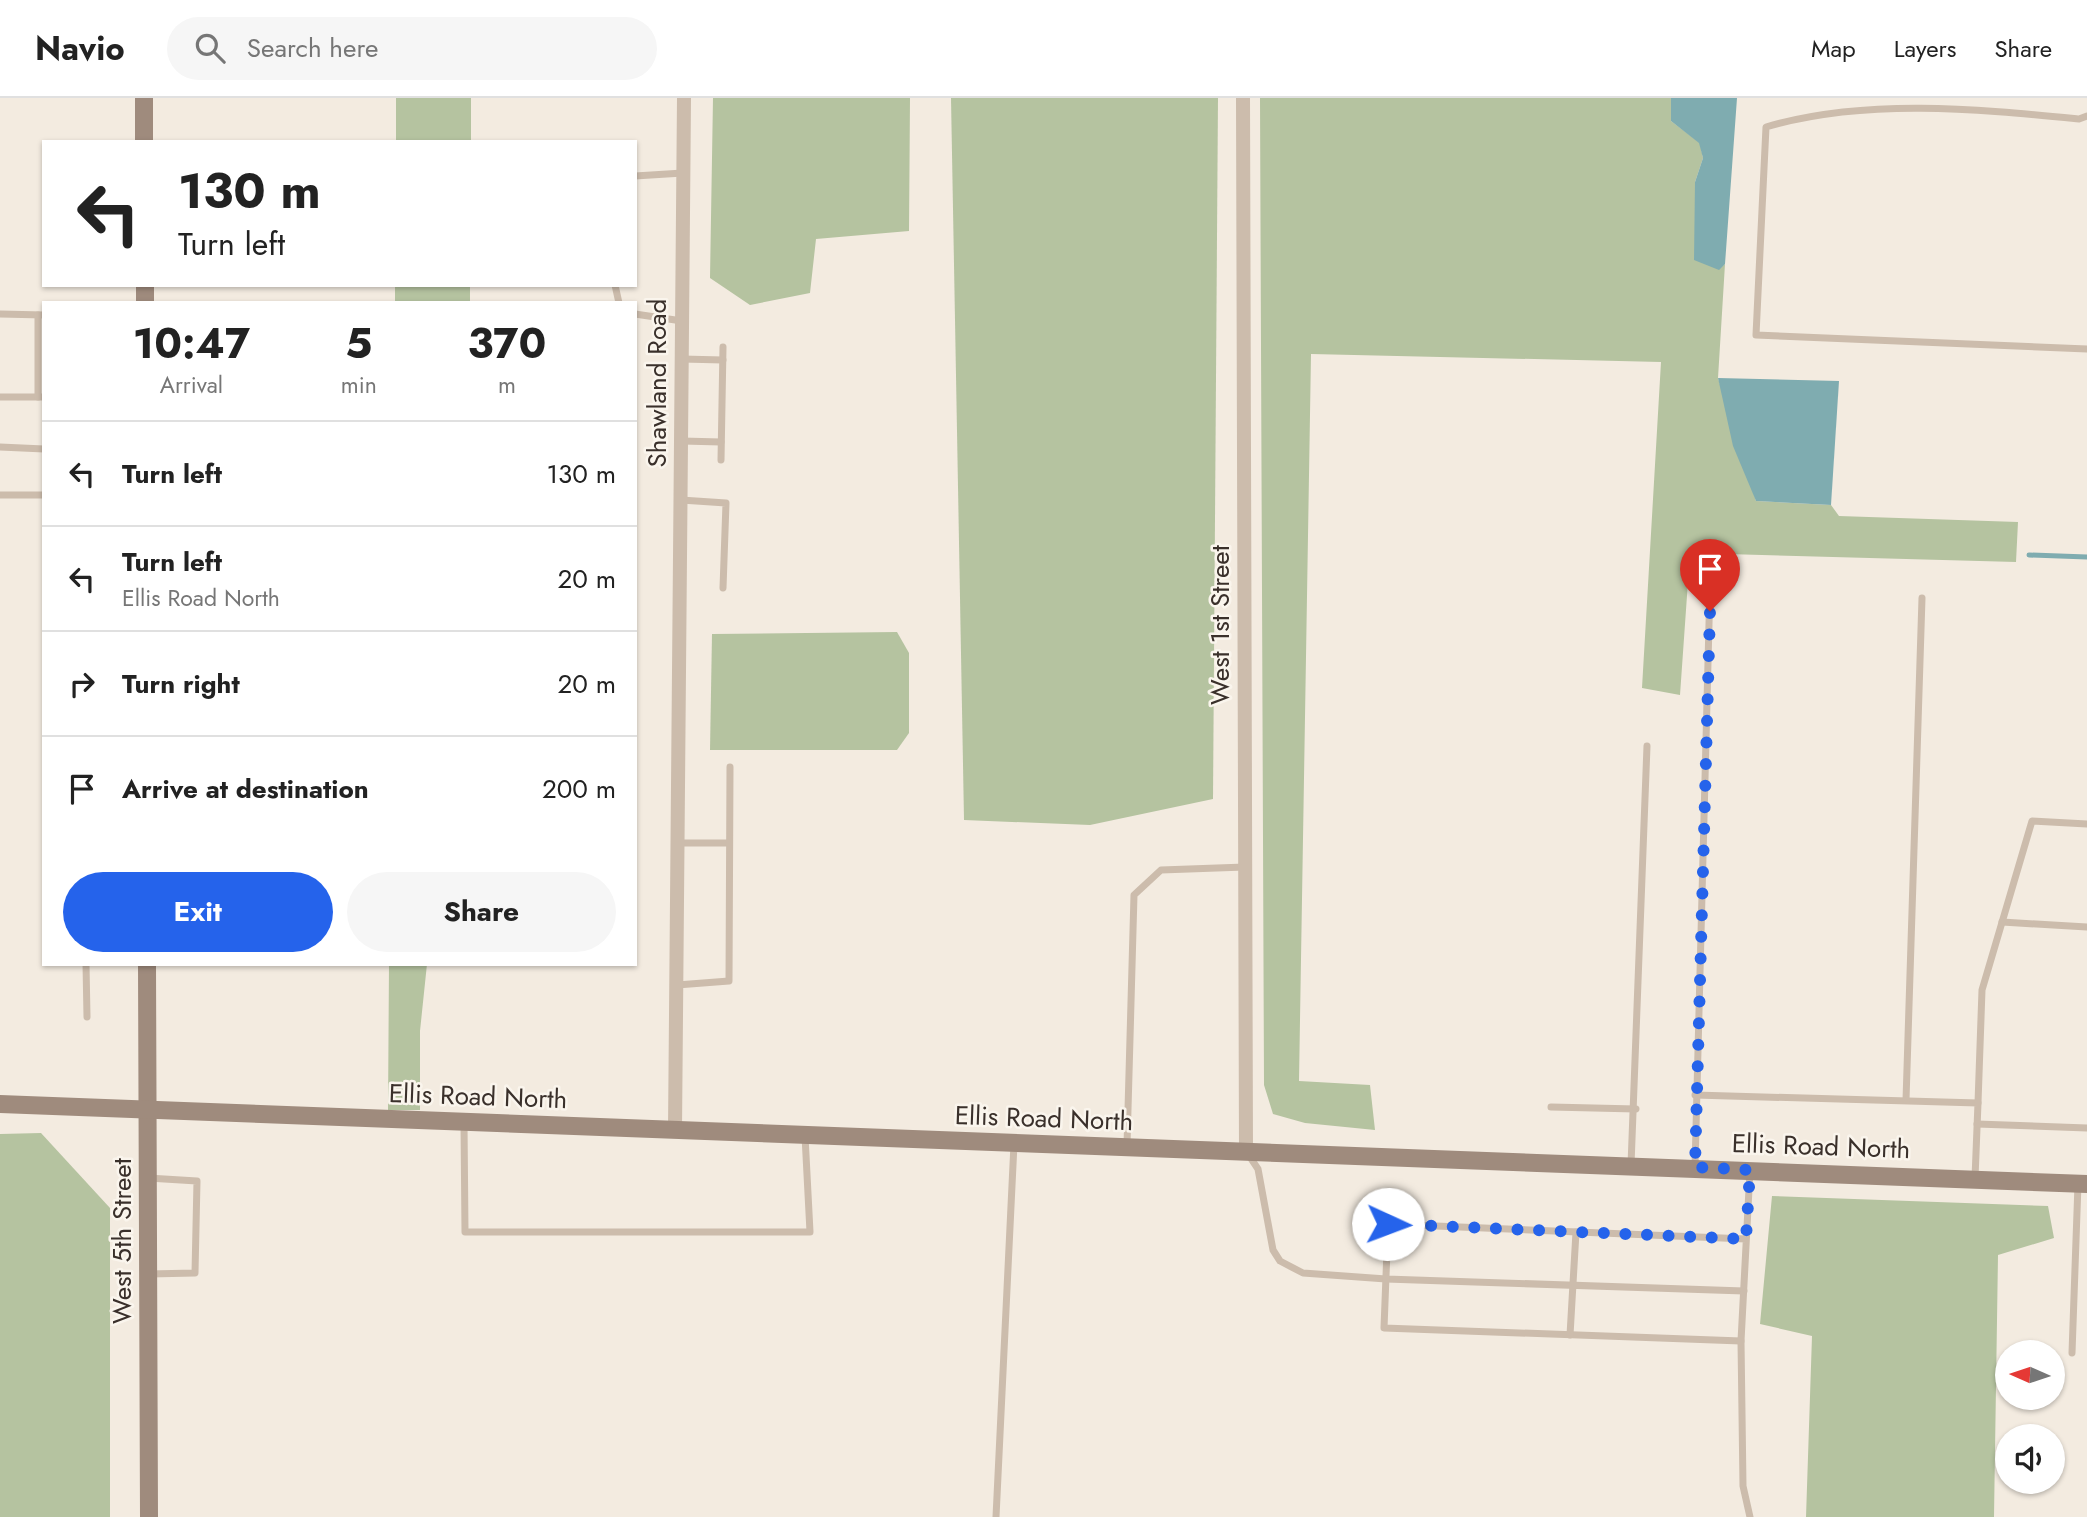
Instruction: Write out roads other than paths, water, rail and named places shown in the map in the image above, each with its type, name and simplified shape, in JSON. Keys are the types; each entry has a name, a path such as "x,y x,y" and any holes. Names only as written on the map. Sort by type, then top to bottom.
{"street":[{"path":"144,98 144,140"},
{"name":"Shawland Road","path":"675,1130 684,98"},
{"name":"West 1st Street","path":"1243,98 1246,1151"},
{"name":"West 5th Street","path":"147,966 149,1517"},
{"name":"Ellis Road North","path":"0,1104 2083,1184"}],"lane":[{"path":"2087,116 2079,119 1920,103 1791,118 1766,127 1756,335 2087,349"},
{"path":"637,176 683,173"},
{"path":"0,314 41,315 41,397 0,397"},
{"path":"637,314 682,321"},
{"path":"721,460 723,347"},
{"path":"682,359 723,360"},
{"path":"682,441 722,442"},
{"path":"0,447 42,449"},
{"path":"0,495 42,495"},
{"path":"681,500 726,503 723,588"},
{"path":"1695,1167 1710,584"},
{"path":"1906,1100 1922,598"},
{"path":"1631,1165 1636,1108 1647,746"},
{"path":"677,985 729,981 730,767"},
{"path":"1975,1178 1982,990 2032,821 2087,824"},
{"path":"678,843 729,843"},
{"path":"1127,1146 1134,895 1161,870 1245,867"},
{"path":"2002,922 2087,926"},
{"path":"86,966 87,1017"},
{"path":"1695,1095 1978,1103"},
{"path":"1551,1107 1636,1108"},
{"path":"464,1122 465,1232 810,1232 805,1135"},
{"path":"1977,1124 2087,1128"},
{"path":"996,1517 1014,1143"},
{"path":"1246,1151 1258,1169 1273,1250 1280,1261 1303,1273 1573,1287 1744,1291"},
{"path":"1750,1170 1741,1340 1743,1486 1750,1517"},
{"path":"148,1178 197,1181 195,1273 148,1274"},
{"path":"2072,1353 2083,1184"},
{"path":"1741,1340 1384,1328 1388,1224 1746,1239"},
{"path":"1570,1335 1576,1232"}],"water":[{"path":"1671,98 1737,98 1725,264 1719,270 1694,260 1695,182 1703,158 1699,143 1671,121"},
{"path":"1718,378 1839,381 1831,505 1756,501 1733,446"}],"waterway":[{"path":"2029,555 2087,557"}]}
